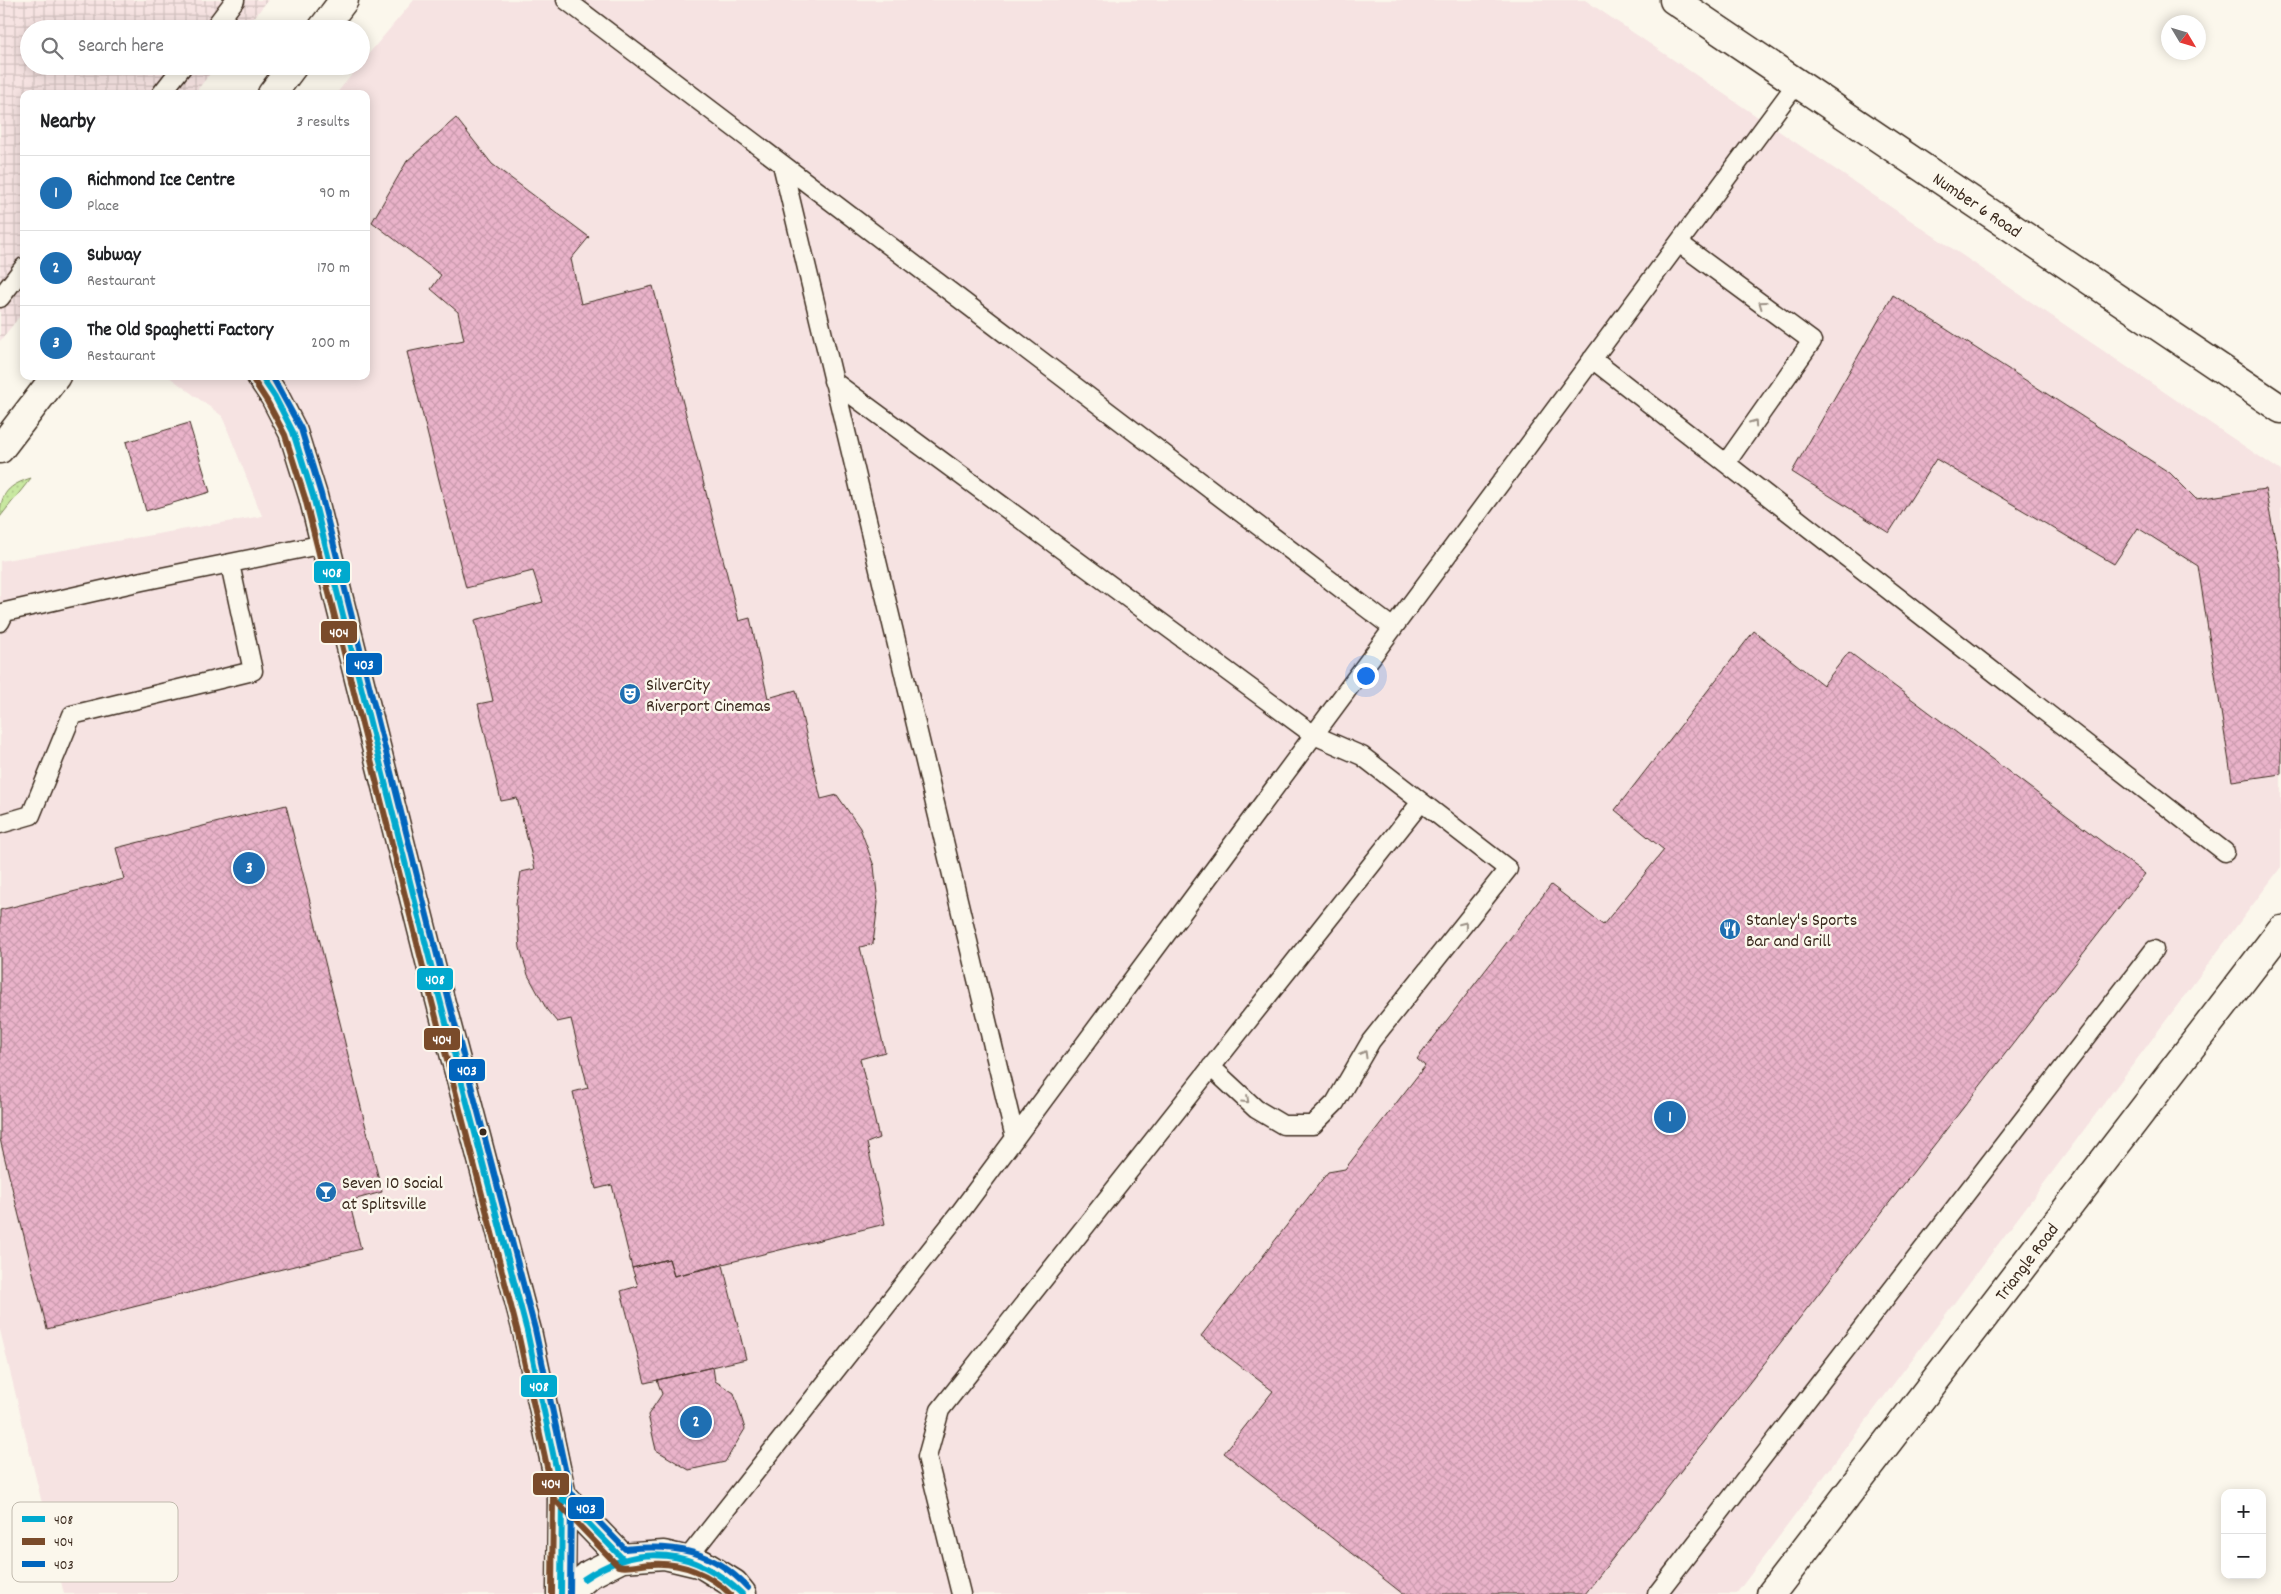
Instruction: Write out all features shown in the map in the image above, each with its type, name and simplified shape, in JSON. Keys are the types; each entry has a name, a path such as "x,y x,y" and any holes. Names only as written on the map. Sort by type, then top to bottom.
{"street":[{"path":"329,20 344,0"},
{"name":"Number 6 Road","path":"1674,0 2281,409"},
{"path":"275,90 286,75"},
{"path":"0,449 53,380"},
{"path":"264,380 275,397 293,432 313,496 431,964 527,1331 562,1496 561,1594"},
{"name":"Triangle Road","path":"1771,1594 2281,930"},
{"path":"562,1496 622,1558"},
{"path":"567,1594 590,1574 622,1558 664,1555 702,1564 734,1584 742,1594"}],"lane":[{"path":"220,20 235,0"},
{"path":"566,0 1393,628"},
{"path":"164,90 176,75"},
{"path":"686,1560 952,1222 1797,83"},
{"path":"782,164 1015,1138"},
{"path":"1679,243 1812,341 1726,463"},
{"path":"0,298 20,272"},
{"path":"1592,360 2225,852"},
{"path":"833,381 1314,735 1362,756 1508,869 1371,1041 1335,1103 1313,1125 1283,1125 1256,1109 1211,1067"},
{"path":"0,622 5,612 142,581 324,544"},
{"path":"0,824 31,815 72,715 254,671 230,564"},
{"path":"961,1594 927,1457 940,1410 1421,802"},
{"path":"1657,1594 2154,950"}],"shaded area":[{"path":"0,0 268,0 252,20 20,20 20,75 209,75 197,90 20,90 20,316 0,341"},
{"path":"414,0 1585,0 2281,471 2281,867 1736,1594 64,1594 61,1582 178,1582 178,1502 42,1502 0,1330 0,561 262,516 222,416 173,380 370,380 370,90 339,90 352,75 370,75 370,52"}],"green space":[{"path":"31,478 0,517 0,509 7,491"}],"building":[{"name":"SilverCity Riverport Cinemas","path":"456,118 492,164 589,237 571,259 581,304 653,286 739,621 750,618 768,698 796,690 821,799 837,795 860,828 874,866 878,903 873,944 860,947 885,1052 860,1059 879,1138 867,1143 885,1224 674,1276 669,1259 632,1268 612,1185 596,1189 573,1092 588,1088 571,1019 557,1022 547,1010 528,975 520,948 516,904 521,872 535,869 517,798 501,801 478,704 493,701 475,620 543,602 533,571 466,588 407,352 464,340 458,312 431,289 441,275 372,222 407,161"},
{"path":"1893,295 2170,473 2196,499 2265,489 2281,569 2281,774 2232,781 2198,566 2138,528 2114,564 1936,459 1889,533 1792,472"},
{"path":"189,423 210,492 146,511 126,442"},
{"path":"1754,631 1823,685 1849,652 2145,874 1585,1594 1403,1594 1224,1453 1273,1391 1201,1336 1328,1172 1345,1169 1425,1066 1417,1059 1551,885 1603,925 1664,850 1615,810"},
{"path":"286,805 382,1192 349,1201 361,1249 47,1329 0,1139 0,910 124,879 116,848"},
{"path":"669,1259 674,1276 723,1265 746,1359 645,1383 621,1291 638,1286 632,1268"},
{"path":"713,1367 715,1381 734,1393 745,1429 725,1462 689,1470 656,1450 648,1415 662,1394 657,1380"}],"transit line":[{"name":"408","path":"264,380 275,397 293,432 313,496 433,973 527,1331 562,1496 561,1594"},
{"name":"403","path":"274,380 301,429 321,494 441,971 535,1329 570,1492 625,1549 660,1548 692,1552 721,1565 748,1588"},
{"name":"404","path":"254,381 285,435 305,498 425,975 518,1333 554,1499 618,1566 663,1564 684,1567 704,1575 730,1594"},
{"name":"403","path":"566,1470 571,1496 570,1594"},
{"name":"408","path":"557,1472 562,1496 622,1558"},
{"name":"404","path":"548,1474 553,1497 552,1594"},
{"name":"408","path":"584,1579 604,1567 625,1559 666,1556 706,1567 742,1594"}],"place":[{"name":"SilverCity Riverport Cinemas","path":"630,694"},
{"name":"The Old Spaghetti Factory","path":"249,868"},
{"name":"Stanley's Sports Bar and Grill","path":"1730,929"},
{"name":"Richmond Ice Centre","path":"1670,1117"},
{"name":"Seven 10 Social at Splitsville","path":"326,1192"},
{"name":"Subway","path":"696,1422"}]}
